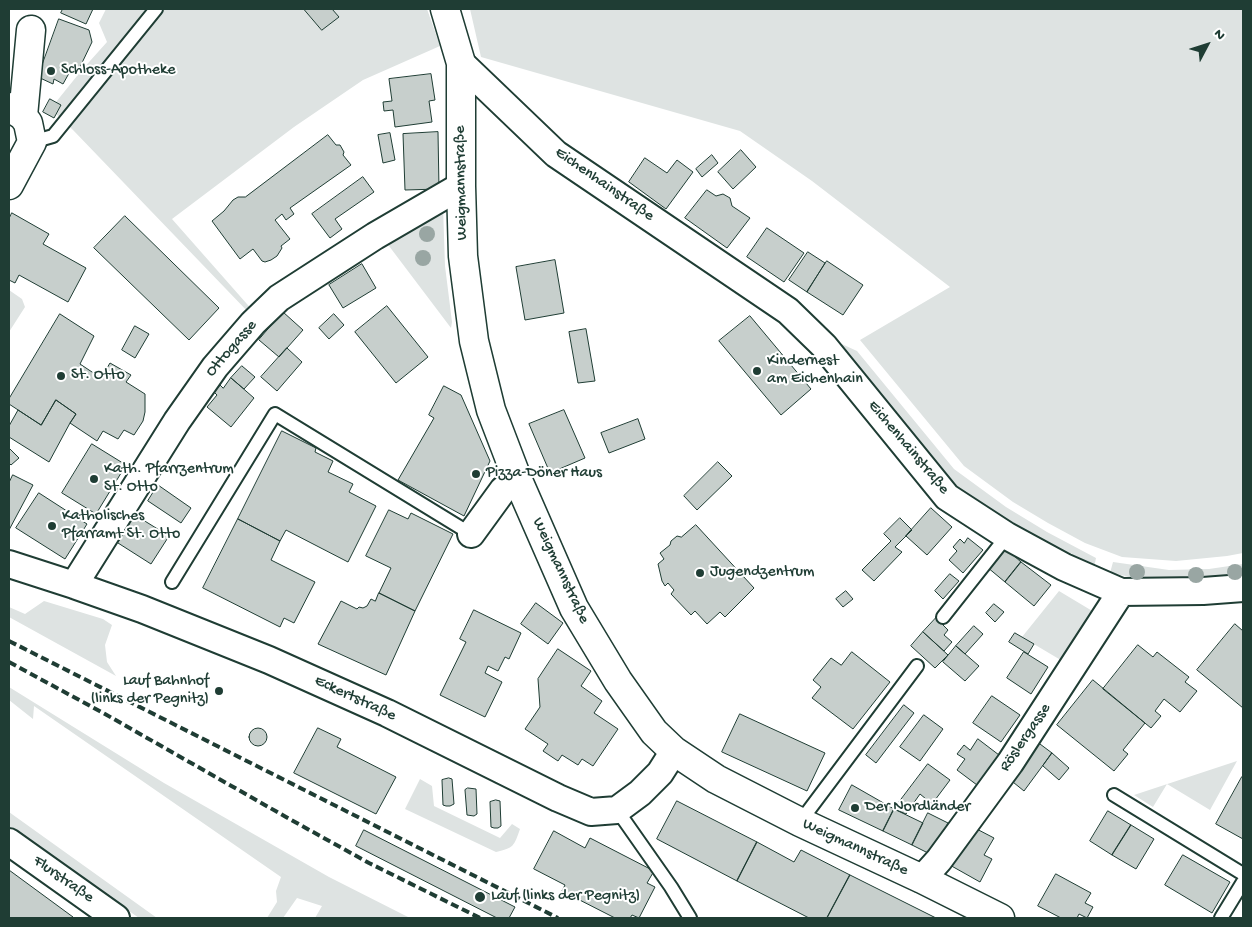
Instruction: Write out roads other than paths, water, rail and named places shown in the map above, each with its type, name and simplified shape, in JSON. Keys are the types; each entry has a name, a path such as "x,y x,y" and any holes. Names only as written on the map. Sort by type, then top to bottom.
{"street":[{"name":"Weigmannstraße","path":"445,9 461,63 463,256 474,341 491,410 517,478 574,608 618,681 654,732 674,751 716,779 800,822 1000,918"},
{"path":"9,185 32,142 28,123 16,111 36,19"},
{"path":"9,73 14,67 36,19"},
{"name":"Eichenhainstraße","path":"461,63 556,154 788,310 824,346 947,497 1007,536 1064,567 1121,592 1203,591 1243,588"},
{"name":"Ottogasse","path":"74,585 176,421 215,366 253,323 279,298 375,236 461,186"},
{"path":"471,534 503,490 517,478"},
{"name":"Eckertstraße","path":"9,564 151,612 298,672 387,713 558,798 591,812 616,810"},
{"name":"Röslergasse","path":"922,879 939,860 1010,764 1121,592"},
{"path":"616,810 640,793 660,774 674,751"},
{"name":"Flurstraße","path":"9,842 116,918"}],"lane":[{"path":"32,142 52,136 156,9"},
{"path":"172,582 275,414 471,534"},
{"path":"943,617 1007,536"},
{"path":"800,822 917,666"},
{"path":"1114,795 1243,874"},
{"path":"616,810 671,887 690,918"},
{"path":"1221,918 1243,882"}],"railway":[{"path":"9,641 558,918"},
{"path":"9,662 369,863 480,918"}],"place":[{"name":"Schloss-Apotheke","path":"51,71"},
{"name":"Kindernest am Eichenhain","path":"757,371"},
{"name":"St. Otto","path":"61,376"},
{"name":"Pizza-Döner Haus","path":"476,474"},
{"name":"Kath. Pfarrzentrum St. Otto","path":"94,479"},
{"name":"Katholisches Pfarramt St. Otto","path":"52,526"},
{"name":"Jugendzentrum","path":"700,573"},
{"name":"Lauf Bahnhof (links der Pegnitz)","path":"219,691"},
{"name":"Der Nordländer","path":"855,808"},
{"name":"Lauf (links der Pegnitz)","path":"480,897"}]}
